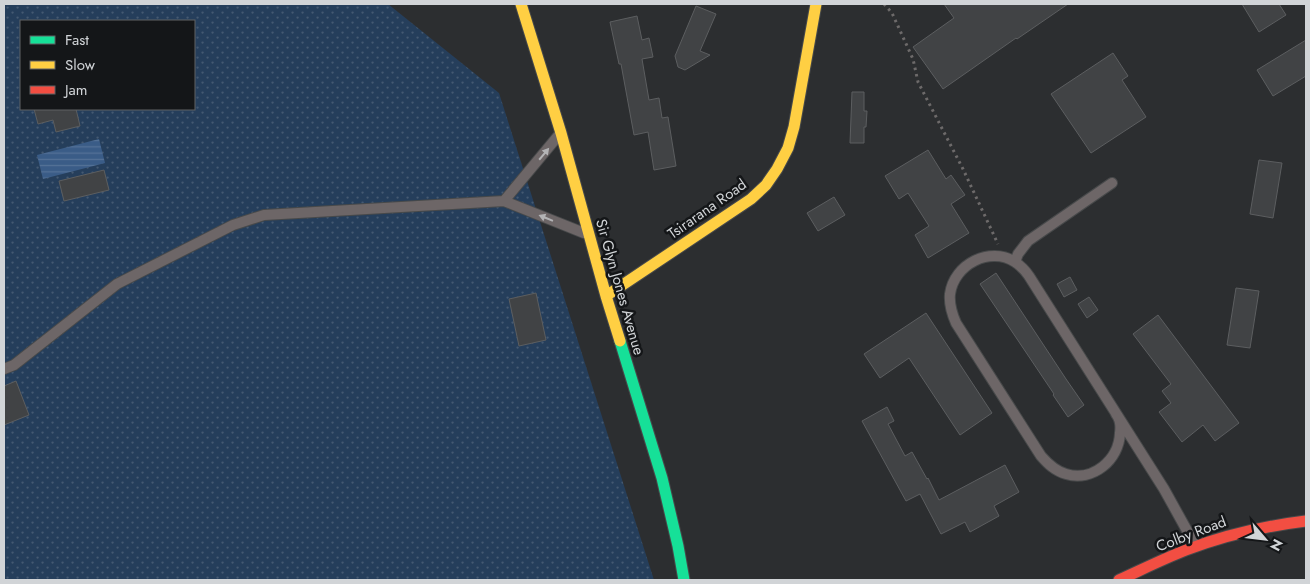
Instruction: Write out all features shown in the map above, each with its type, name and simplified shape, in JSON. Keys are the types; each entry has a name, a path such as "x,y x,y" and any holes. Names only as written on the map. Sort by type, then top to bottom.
{"main road":[{"name":"Sir Glyn Jones Avenue","path":"521,4 561,134 606,296 662,478 684,580"},
{"name":"Tsirarana Road","path":"606,296 751,199 766,185 788,148 794,127 816,4"},
{"name":"Colby Road","path":"1119,580 1196,546 1230,535 1266,526 1306,521"}],"lane":[{"path":"504,201 561,134"},
{"path":"1010,260 1018,254 1028,241 1112,183"},
{"path":"4,369 14,365 116,284 233,225 264,216 504,201 588,235"},
{"path":"1116,414 1121,428 1120,439 1117,449 1109,462 1096,471 1076,476 1056,470 1048,464 1041,456 952,314 950,293 953,283 965,266 974,260 994,256 1010,260 1023,268 1164,489 1196,546"}],"path":[{"path":"884,4 892,13 913,59 918,82 1010,260"}],"shaded area":[{"path":"4,4 388,4 499,93 654,580 4,580"},
{"path":"99,139 105,163 43,179 37,155"}],"building":[{"path":"944,4 1068,4 943,89 913,47 954,18"},
{"path":"1242,4 1279,4 1286,15 1259,32"},
{"path":"696,6 716,14 700,51 710,55 685,70 678,67 675,56"},
{"path":"637,16 642,40 649,38 653,57 642,59 649,100 659,98 662,118 668,117 676,166 654,170 648,132 634,135 621,64 619,64 610,22"},
{"path":"1306,40 1306,76 1273,96 1257,70"},
{"path":"1113,53 1128,76 1122,80 1146,117 1091,153 1051,94"},
{"path":"852,92 864,92 864,111 867,111 864,143 850,143"},
{"path":"34,110 76,110 80,126 56,132 53,120 38,124"},
{"path":"928,150 946,179 951,175 965,195 951,204 969,233 928,258 915,235 929,226 908,193 899,199 885,176"},
{"path":"1259,160 1282,163 1273,218 1250,214"},
{"path":"104,170 109,190 64,201 59,181"},
{"path":"834,197 845,215 818,231 807,213"},
{"path":"996,273 1084,405 1068,417 980,284"},
{"path":"1070,277 1077,290 1064,297 1057,284"},
{"path":"1236,288 1259,291 1250,348 1227,345"},
{"path":"536,293 546,340 519,346 509,299"},
{"path":"1089,297 1098,310 1087,318 1078,304"},
{"path":"926,313 992,413 960,435 909,358 880,378 864,354"},
{"path":"1158,315 1239,423 1215,441 1203,425 1182,442 1159,412 1171,403 1162,391 1171,384 1133,334"},
{"path":"16,381 29,415 4,425 4,386"},
{"path":"887,407 894,421 888,424 905,456 912,452 939,500 1005,465 1019,492 994,506 999,516 970,532 965,522 941,534 920,494 906,501 862,421"}],"traffic: fast":[{"path":"620,341 662,478 684,580"}],"traffic: slow":[{"path":"521,4 561,133 620,341"},
{"path":"606,296 751,199 766,185 788,148 794,127 816,4"}],"traffic: jam":[{"path":"1119,580 1177,553 1215,540 1260,528 1306,521"}]}
